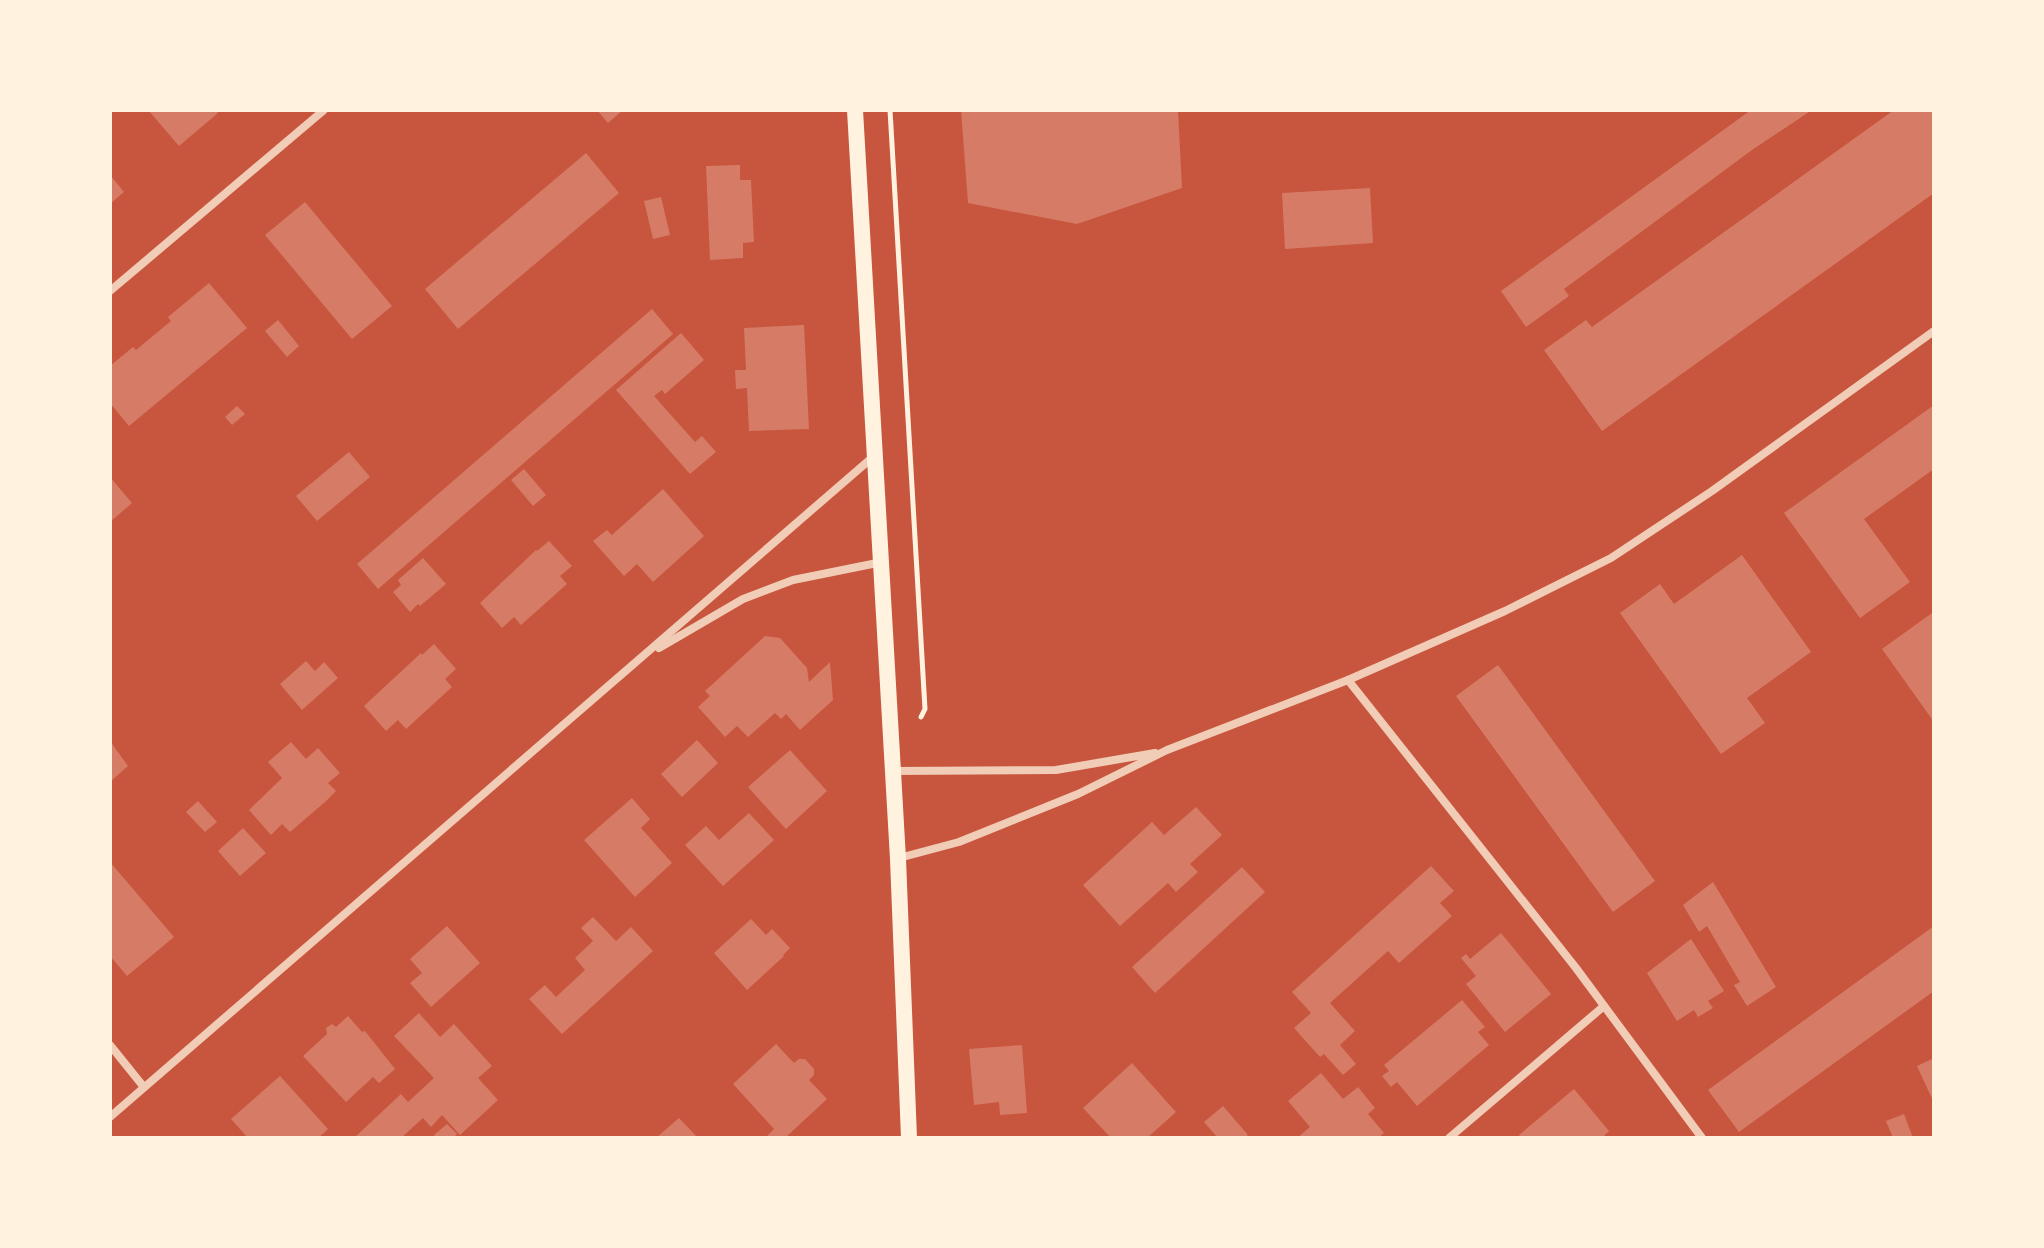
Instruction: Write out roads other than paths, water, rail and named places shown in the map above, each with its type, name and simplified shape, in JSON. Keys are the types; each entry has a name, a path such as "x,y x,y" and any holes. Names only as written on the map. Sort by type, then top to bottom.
{"main road":[{"path":"855,110 898,859 909,1138"}],"street":[{"path":"110,291 324,110"},
{"path":"898,859 959,842 1078,794 1167,750 1348,680 1505,611 1611,558 1712,491 1934,331"},
{"path":"110,1117 875,456"},
{"path":"641,659 743,599 793,580 882,562"},
{"path":"1348,680 1604,1006 1702,1138"},
{"path":"892,771 1056,770 1167,750"},
{"path":"1449,1138 1604,1006"},
{"path":"110,1045 143,1086"}]}
